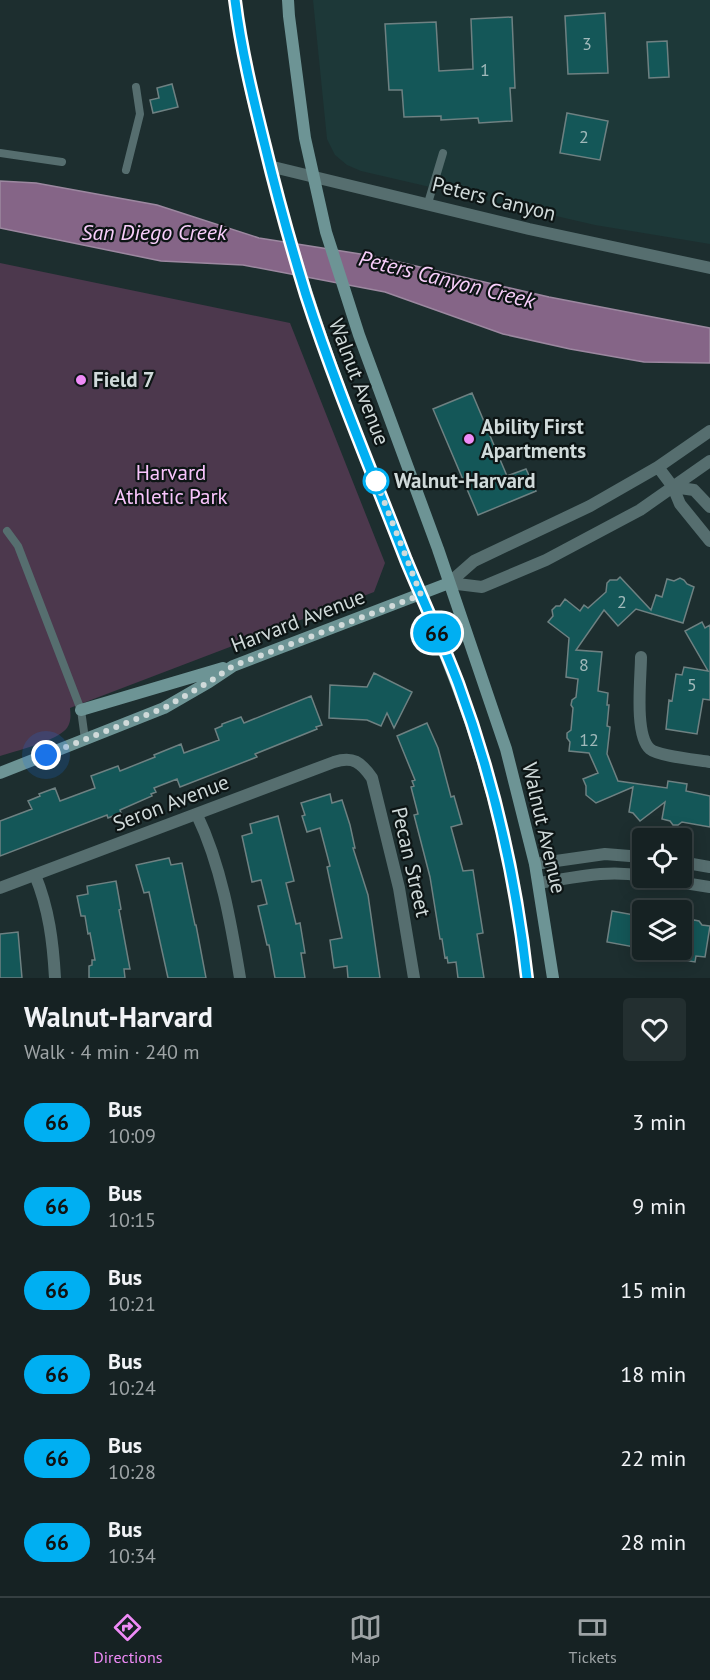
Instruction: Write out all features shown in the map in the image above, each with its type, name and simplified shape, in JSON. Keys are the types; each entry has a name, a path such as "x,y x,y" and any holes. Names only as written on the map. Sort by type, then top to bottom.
{"main road":[{"name":"Walnut Avenue","path":"236,0 246,66 269,166 306,293 328,356 457,682 486,771 513,882 527,978"},
{"name":"Walnut Avenue","path":"288,0 305,138 326,232 347,300 506,749 539,883 552,978"},
{"name":"Harvard Avenue","path":"0,773 164,708 233,666 449,583"},
{"path":"81,710 233,666"}],"street":[{"name":"Peters Canyon","path":"269,166 529,229 710,267"},
{"name":"Harvard Avenue","path":"449,583 474,561 590,506 658,467 710,431"},
{"path":"449,583 482,587 546,560 613,525 710,461"},
{"path":"658,467 673,487 680,504 710,541"},
{"path":"673,487 694,490 710,507"},
{"path":"641,657 640,720 644,738 650,749 659,753 710,762"},
{"name":"Seron Avenue","path":"0,888 334,762 346,759 356,760"},
{"name":"Pecan Street","path":"356,760 372,778 399,888 414,978"},
{"path":"197,815 211,849 221,885 240,978"},
{"path":"535,864 605,854 632,855"},
{"path":"692,864 710,867"},
{"path":"539,883 604,873 632,874"},
{"path":"35,875 52,932 55,978"},
{"path":"692,885 710,888"}],"lane":[{"path":"126,170 140,114 136,87"},
{"path":"0,153 62,162"},
{"path":"428,203 444,153"},
{"path":"7,531 18,546 81,710 85,739"}],"shaded area":[{"path":"313,0 710,0 710,244 595,225 361,171 347,165 335,155 327,139"}],"green space":[{"name":"Harvard Athletic Park","path":"0,263 290,323 385,563 374,592 70,708 69,723 66,729 58,735 34,746 0,756"}],"water":[{"name":"San Diego Creek","path":"0,181 36,183 157,205 259,238 373,256 549,297 710,328 710,363 644,362 570,349 503,334 385,292 243,265 161,261 0,228"}],"building":[{"path":"605,13 608,73 568,74 565,16"},
{"path":"512,17 515,88 510,88 512,121 479,123 478,118 441,120 441,116 404,117 402,90 389,90 385,24 436,22 439,71 473,69 471,19"},
{"path":"667,41 669,77 649,78 647,42"},
{"path":"172,84 178,107 153,113 150,100 159,98 157,88"},
{"path":"567,113 608,121 600,160 560,153"},
{"name":"Ability First Apartments","path":"472,393 507,476 526,469 536,491 478,515 433,409"},
{"path":"620,577 651,610 656,595 662,597 667,579 674,581 680,578 694,587 683,623 636,609 618,626 604,610 576,650 602,652 598,691 608,693 607,726 610,727 607,754 618,781 667,788 668,781 687,784 686,791 710,796 710,827 682,822 673,825 670,821 662,819 665,802 640,821 629,812 633,787 596,803 586,795 583,779 598,773 589,753 569,751 570,742 567,733 571,730 573,708 571,705 572,700 576,697 578,679 566,677 569,638 548,622 553,616 552,610 560,606 565,599 580,611 584,605 588,608 606,592 607,583 610,580 617,580"},
{"path":"702,622 705,628 710,625 710,700 703,699 697,734 666,729 669,700 672,701 676,674 682,675 684,667 708,671 685,631"},
{"path":"374,673 412,692 394,728 387,713 381,726 367,720 329,718 330,685 367,687"},
{"path":"311,696 322,725 316,727 317,729 255,754 257,757 180,787 177,779 154,788 156,792 151,794 152,796 120,810 121,813 108,818 107,815 0,856 0,821 32,809 28,801 40,796 39,794 55,788 60,801 95,788 91,776 118,766 120,771 181,744 184,753 219,740 215,729 222,724 241,717 244,723"},
{"path":"427,723 438,748 451,797 454,796 462,824 451,827 463,871 473,870 483,933 477,934 484,978 458,978 456,962 448,963 442,939 440,939 430,877 414,815 418,814 411,787 414,786 412,781 415,780 397,736"},
{"path":"330,794 332,803 342,800 350,825 355,848 353,848 368,895 380,978 348,978 347,966 334,968 330,940 342,938 327,867 330,866 320,828 307,832 301,803"},
{"path":"278,816 294,881 286,883 296,924 300,923 305,953 301,953 305,978 275,978 258,906 267,904 261,880 252,882 242,836 252,833 250,824"},
{"path":"169,858 171,865 182,863 206,978 168,978 149,892 144,893 136,865"},
{"path":"116,881 130,969 124,969 125,978 89,978 89,966 92,965 92,960 95,960 90,933 88,934 85,916 81,916 77,896 88,894 87,886"},
{"path":"612,911 632,915 632,947 607,942"},
{"path":"699,921 702,925 710,926 705,957 696,956 695,962 683,960 692,960 692,922"},
{"path":"18,932 22,978 0,978 0,934"}],"bus line":[{"name":"66","path":"235,0 259,124 307,297 407,562 457,682 483,762 506,852 518,913 527,978"}],"place":[{"name":"Field 7","path":"81,380"},
{"name":"Ability First Apartments","path":"469,439"},
{"name":"Walnut-Harvard","path":"376,481"}],"route":[{"path":"46,755 164,708 233,666 421,595 376,481"}],"water label":[{"name":"Peters Canyon Creek","path":"447,279"}]}
